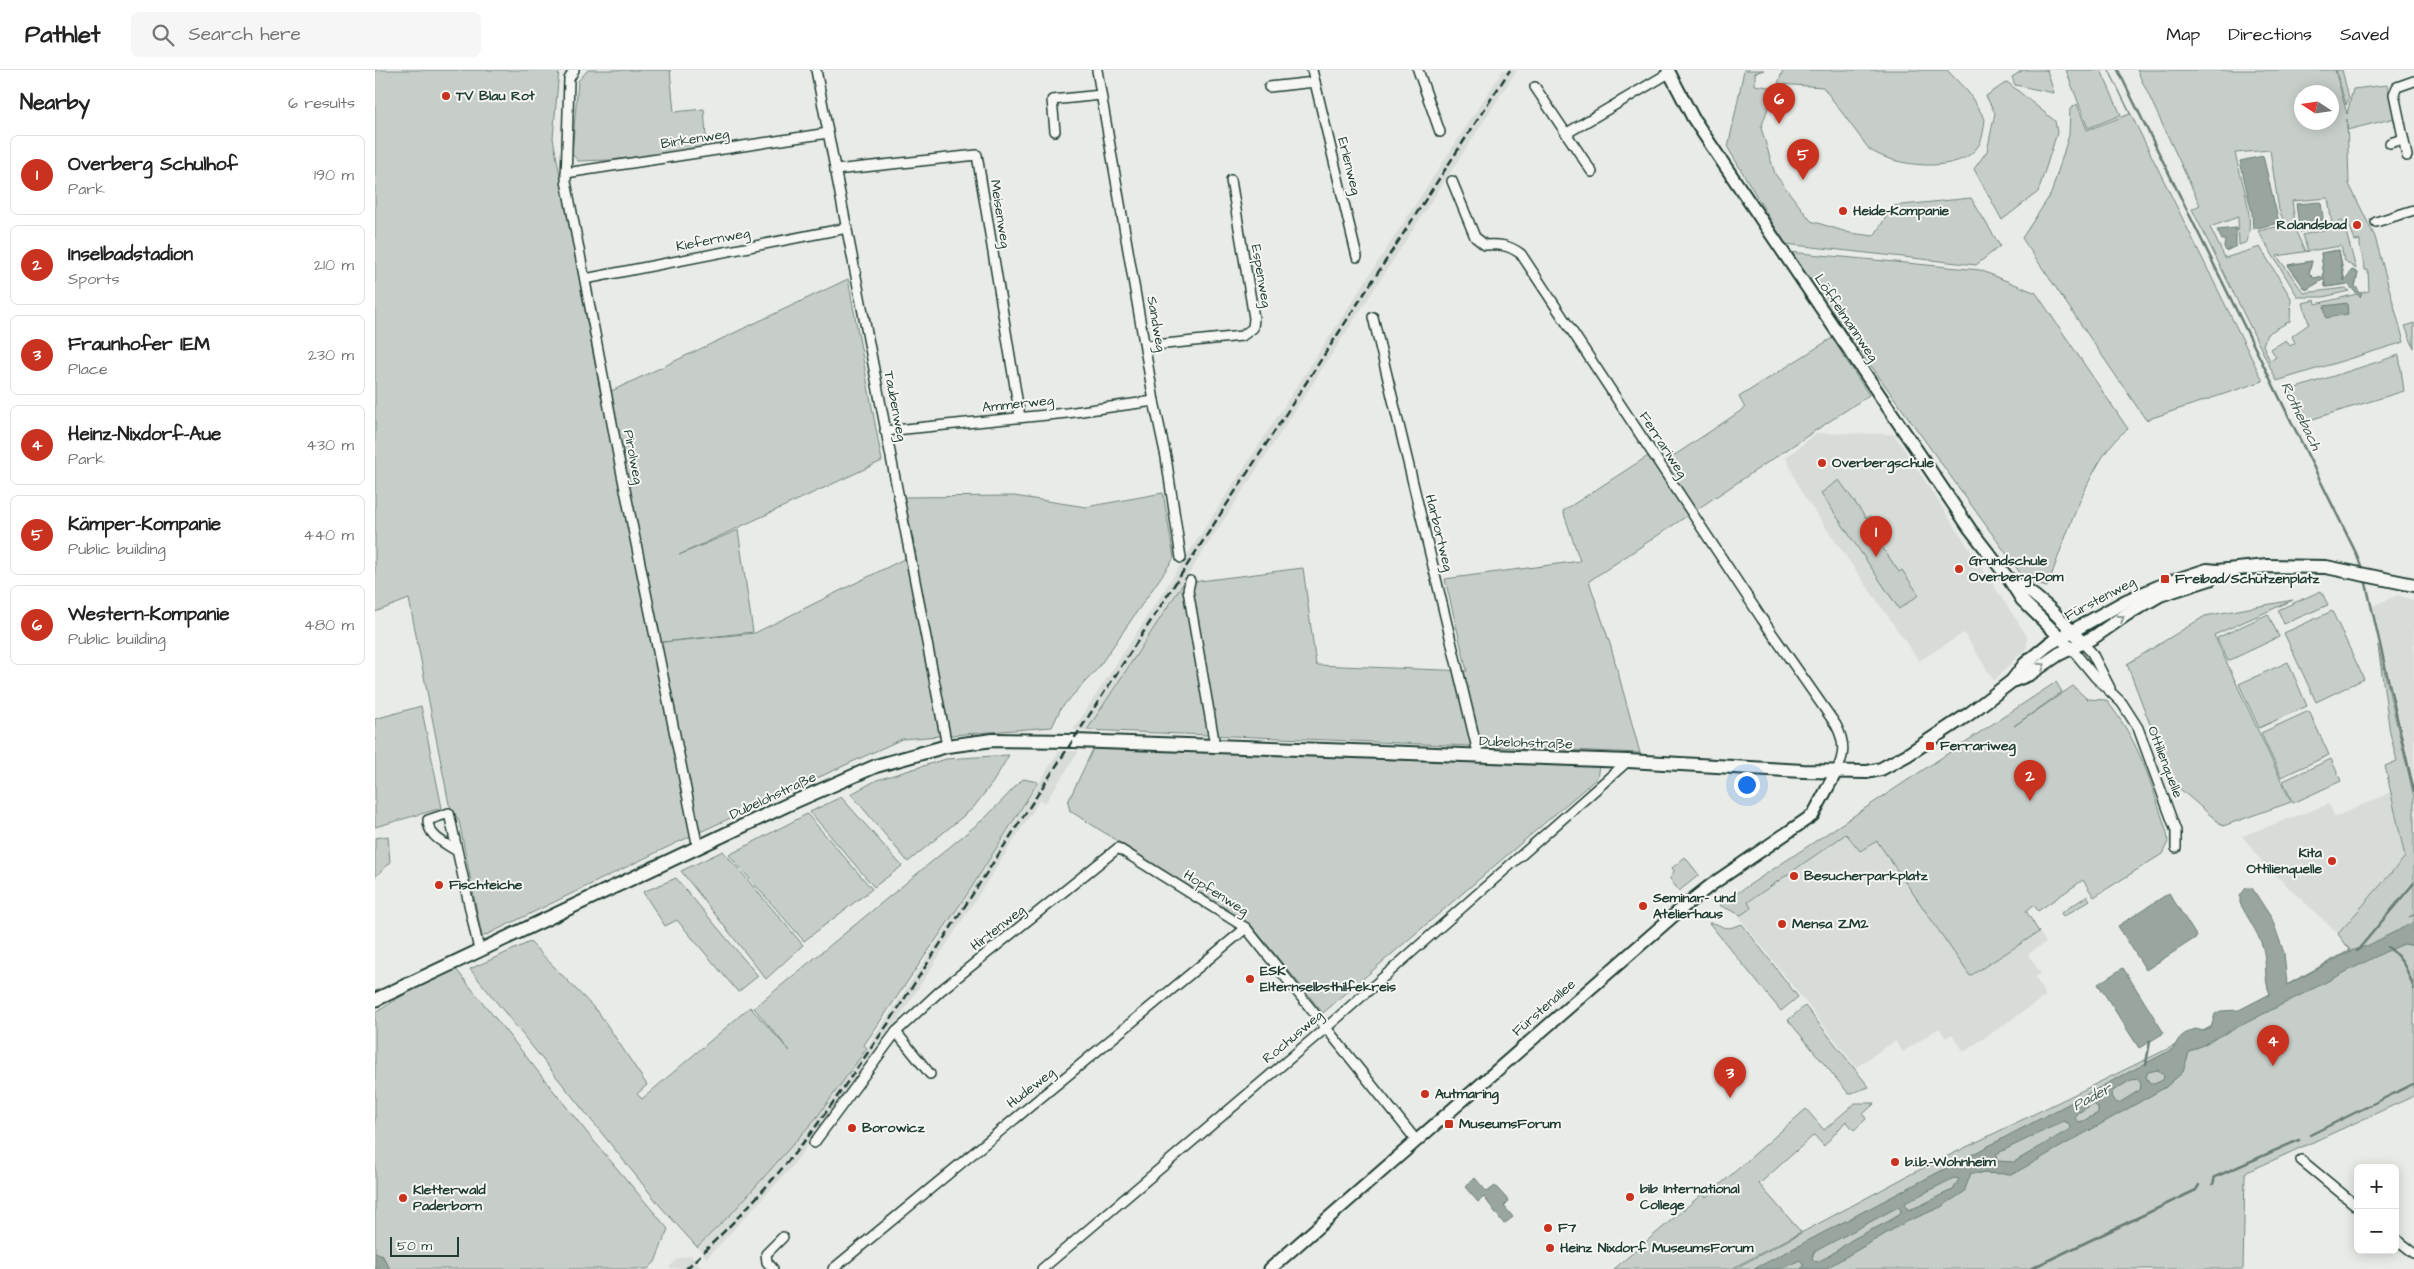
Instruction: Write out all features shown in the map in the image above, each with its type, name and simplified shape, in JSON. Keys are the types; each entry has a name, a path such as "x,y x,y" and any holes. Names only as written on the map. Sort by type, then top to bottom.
{"main road":[{"name":"Fürstenweg","path":"1836,772 1881,769 1935,738 1989,701 2012,681 2025,664 2061,637 2126,601 2167,582 2207,570 2326,566 2414,585"},
{"name":"Fürstenweg","path":"2012,681 2030,674 2160,595 2210,579 2217,571"},
{"name":"Dubelohstraße","path":"375,1000 876,766 947,746 993,740 1028,740 1608,761 1836,772"}],"street":[{"name":"Pirolweg","path":"574,70 569,79 566,172 676,748 698,848"},
{"name":"Taubenweg","path":"816,70 947,746"},
{"name":"Sandweg","path":"1097,70 1154,401 1166,457 1181,558"},
{"name":"Erlenweg","path":"1312,70 1357,257"},
{"path":"1418,70 1440,132"},
{"path":"1567,134 1669,71"},
{"name":"Löffelmannweg","path":"1669,71 1693,118 1970,529 2008,578 2022,600 2061,637 2077,646"},
{"path":"2407,156 2394,94 2397,87 2414,81"},
{"path":"1269,87 1315,82"},
{"path":"1535,87 1592,172"},
{"path":"1055,131 1052,100 1101,96"},
{"name":"Birkenweg","path":"566,172 828,133"},
{"path":"2390,143 2403,139"},
{"name":"Meisenweg","path":"835,170 977,155 1020,417"},
{"name":"Espenweg","path":"1146,346 1242,336 1253,328 1254,318 1231,180"},
{"name":"Ferrariweg","path":"1453,181 1475,237 1485,245 1499,244 1512,247 1521,254 1762,619 1836,725 1842,736 1843,744 1842,760 1836,772"},
{"path":"2376,222 2414,210"},
{"name":"Kiefernweg","path":"585,278 847,228"},
{"name":"Harbortweg","path":"1373,317 1479,757"},
{"name":"Ammerweg","path":"885,431 1154,401"},
{"name":"Löffelmannweg","path":"2008,578 2031,591 2072,631 2077,646"},
{"path":"1190,581 1188,590 1215,746"},
{"name":"Ottilienquelle","path":"2077,646 2095,677 2112,693 2130,715 2145,742 2176,831 2176,848"},
{"path":"1603,783 1608,761"},
{"name":"Rochusweg","path":"1042,1269 1326,1028 1628,762"},
{"name":"Fürstenallee","path":"1269,1269 1698,895 1813,815 1836,772"},
{"name":"Hopfenweg","path":"1118,848 1246,928 1417,1140"},
{"name":"Hirtenweg","path":"814,1143 896,1032 940,991 1118,848"},
{"path":"457,851 479,950"},
{"name":"Hudeweg","path":"833,1269 1246,928"},
{"path":"896,1032 931,1074"},
{"path":"2301,1160 2354,1204"},
{"path":"773,1269 767,1262 766,1254 783,1237"},
{"path":"2399,1241 2414,1253"}],"shaded area":[{"path":"375,70 559,70 553,138 601,396 848,279 882,461 679,555 738,530 753,632 654,643 755,633 916,553 904,497 1014,496 1086,507 1163,493 1174,558 1098,668 1061,708 1052,727 902,739 674,844 482,937 459,821 449,804 409,599 375,612"},
{"path":"588,70 670,70 674,112 704,109 707,149 610,160 578,161 572,154 578,81"},
{"path":"1503,70 1517,70 1087,730 1073,730"},
{"path":"1744,70 1764,70 1755,73 1755,85 1775,88 1761,128 1775,174 1811,221 1850,233 1874,236 1893,206 1971,198 2000,246 1976,265 1785,244 1728,148"},
{"path":"1783,70 1947,70 1968,92 1985,119 1979,145 1970,155 1958,161 1943,164 1910,164 1880,155 1869,149 1823,87 1778,84"},
{"path":"2023,70 2047,70 2054,93 2015,85 2012,77"},
{"path":"2066,70 2101,70 2121,115 2088,128"},
{"path":"2109,70 2263,381 2146,420 2022,238 2051,194 2069,135 2070,109 2077,104 2087,130 2130,114"},
{"path":"2137,70 2335,70 2347,114 2353,89 2387,85 2395,118 2347,130 2349,184 2375,237 2404,342 2277,381 2192,209 2200,205","holes":["2270,150 2279,210 2284,221 2296,229 2292,201 2328,198 2332,225 2342,221 2344,223 2333,228 2302,235 2308,251 2305,251 2296,232 2285,225 2258,231 2298,297 2323,297 2349,291 2346,288 2304,293 2277,256 2341,246 2344,260 2356,269 2344,224 2351,229 2355,241 2360,240 2365,270 2368,270 2369,291 2360,293 2355,286 2358,273 2352,270 2345,281 2339,250 2321,253 2324,276 2314,278 2309,273 2312,261 2288,265 2306,290 2324,279 2325,287 2348,284 2357,294 2316,304 2315,300 2303,303 2309,324 2292,336 2295,343 2290,346 2286,340 2271,349 2276,357 2270,361 2263,345 2267,334 2290,321 2291,298 2260,247 2225,258 2210,227 2238,217 2239,245 2247,242 2249,231 2248,209 2235,153"]},
{"path":"2336,70 2342,70 2349,98 2346,105"},
{"path":"2007,82 2055,121 2057,133 2038,192 2002,220 1974,169 1987,151 1995,113 1986,96"},
{"path":"1789,252 1980,270 2036,293 2128,429 2115,441 2102,458 2090,479 2070,525 2047,587 2026,581"},
{"path":"2414,323 2414,348 2405,326"},
{"path":"1832,338 1869,395 1589,581 1611,647 1640,753 1087,730 1186,579 1192,582 1303,568 1316,665 1467,671 1445,579 1580,561 1563,511 1648,456 1657,467 1745,408 1739,397"},
{"path":"2399,355 2404,391 2303,422 2290,390"},
{"name":"Grundschule Overberg-Dom","path":"1817,433 1894,434 2027,636 2027,647 1994,681 1964,633 1919,661 1801,492 1786,457"},
{"path":"1839,480 1866,518 1870,516 1886,540 1880,544 1899,572 1902,570 1919,595 1899,609 1821,493"},
{"path":"2321,591 2328,605 2284,624 2278,610"},
{"path":"2398,595 2414,600 2414,780 2373,606"},
{"path":"2293,600 2214,635 2291,802 2223,826 2172,782 2127,664 2205,616"},
{"path":"2332,611 2364,679 2316,702 2284,633"},
{"path":"2268,614 2279,637 2228,661 2217,638"},
{"path":"2378,645 2414,797 2414,914 2409,917 2414,915 2414,1096 2245,1173 2243,1269 1734,1269 1911,1174 2192,1037 2350,950 2338,934 2405,857 2385,766 2397,761 2390,733"},
{"path":"2288,662 2307,706 2259,728 2239,684"},
{"path":"2056,682 2062,692 2014,726 2073,686 2087,699 2106,700 2128,731 2150,780 2167,833 2168,842 2162,854 2094,897 2083,880 2038,911 2034,905 2026,911 2039,932 1970,976 1877,841 1860,851 1846,834 1748,902 1751,908 1741,915 1719,905"},
{"path":"421,706 442,808 375,827 375,719"},
{"path":"2309,711 2329,755 2281,777 2261,733"},
{"path":"1094,747 1599,766 1597,778 1323,1013 1251,925 1070,811 1068,802"},
{"path":"1059,751 1079,751 1045,803 1040,800 881,1046 790,1169 707,1258 697,1247 733,1212 817,1117 867,1048 970,892"},
{"path":"1009,755 993,782 973,808 908,862 851,794 877,780 946,759"},
{"path":"2331,759 2341,781 2293,803 2283,781"},
{"path":"1023,779 1038,782 968,893 864,1045 867,1048 817,1117 733,1212 697,1247 661,1207 470,969 530,942 599,1013 647,1085 637,1094 642,1099 750,1007 790,1051 754,1008 986,817"},
{"name":"Kita Ottilienquelle","path":"2391,792 2405,857 2338,934 2264,864 2242,836 2329,804 2335,817"},
{"path":"841,797 902,866 874,887 810,812"},
{"path":"807,814 872,889 804,941 729,855"},
{"path":"1845,835 1860,851 1877,841 1970,976 2039,932 2046,942 2028,954 2041,974 2035,977 2046,996 1964,1052 1952,1034 1946,1038 1939,1028 1903,1052 1895,1041 1856,1067 1735,912"},
{"path":"388,836 390,863 375,877 375,838"},
{"path":"723,851 803,945 766,979 681,871"},
{"path":"1685,857 1699,875 1679,891 1670,879 1674,871 1672,868"},
{"path":"676,878 758,976 738,992 677,920 665,926 643,892"},
{"path":"2087,896 2090,900 2063,917 2061,913"},
{"path":"1709,923 1726,928 1742,924 1798,997 1781,1011"},
{"path":"455,968 593,1140 668,1229 655,1262 648,1269 390,1269 382,1255 375,1252 375,1013 405,994"},
{"path":"1805,1006 1869,1087 1849,1094 1788,1020"},
{"path":"1855,1103 1875,1103 1863,1114 1866,1119 1854,1130 1846,1121 1824,1146 1814,1135 1759,1184 1801,1232 1731,1269 1614,1269 1702,1194 1706,1197 1806,1109 1824,1130"},
{"path":"691,1255 700,1267 698,1269 669,1268 677,1259"}],"water":[{"path":"2263,156 2279,223 2253,229 2252,213 2240,161"},
{"path":"2321,202 2324,226 2300,232 2296,204"},
{"path":"2236,228 2236,246 2226,251 2224,247 2225,240 2222,240 2217,230"},
{"path":"2339,250 2344,281 2352,270 2358,273 2355,286 2362,295 2360,297 2348,284 2326,287 2324,279 2306,290 2288,265 2312,261 2309,273 2314,278 2324,276 2321,253"},
{"path":"2347,303 2348,314 2326,318 2324,306"},
{"name":"Pader","path":"2246,888 2252,888 2272,919 2284,953 2287,985 2351,951 2367,946 2414,922 2414,946 2404,944 2385,952 2189,1052 2183,1072 2166,1087 2013,1174 1971,1173 1964,1192 1941,1207 1904,1223 1825,1269 1801,1269 1804,1265 1800,1260 1781,1269 1754,1269 2173,1049 2181,1036 2195,1029 2204,1031 2211,1028 2215,1014 2221,1011 2239,1010 2270,994 2262,945 2240,903 2240,896","holes":["2158,1070 2164,1076 2163,1080 2154,1084 2149,1082 2146,1077 2148,1072","2138,1079 2141,1084 2140,1090 2119,1103 2115,1102 2111,1096 2113,1091 2131,1080","2093,1104 2098,1107 2098,1113 2083,1121 2078,1122 2075,1118 2078,1113","2064,1121 2069,1124 2070,1129 2014,1162 1997,1161 1996,1154","1954,1178 1959,1179 1953,1190 1908,1210 1905,1203","1898,1207 1901,1210 1900,1214 1895,1218 1855,1238 1826,1257 1816,1262 1812,1258 1814,1252"]},
{"path":"2169,893 2197,937 2146,970 2118,926"},
{"path":"2123,968 2164,1033 2139,1048 2098,984"},
{"path":"1475,1178 1487,1192 1495,1186 1509,1201 1504,1206 1513,1217 1504,1224 1484,1197 1478,1202 1465,1187"},
{"path":"375,1252 382,1255 390,1269 375,1269"}],"waterway":[{"name":"Rothebach","path":"2118,70 2356,553 2363,571"},
{"name":"Rothebach","path":"2365,579 2414,791"},
{"name":"Rothebach","path":"2357,951 2414,883"},
{"path":"2388,947 2398,956 2410,977 2414,989"},
{"path":"2146,1064 2150,1041"},
{"path":"2310,1135 2413,1084"},
{"path":"2213,1184 2215,1177 2299,1140"},
{"path":"2030,1269 2196,1190 2199,1185"}],"railway":[{"path":"686,1269 752,1202 798,1149 823,1117 888,1024 1510,70"}],"place":[{"name":"TV Blau Rot","path":"446,96"},
{"name":"Western-Kompanie","path":"1779,124"},
{"name":"Kämper-Kompanie","path":"1803,180"},
{"name":"Heide-Kompanie","path":"1843,211"},
{"name":"Rolandsbad","path":"2357,225"},
{"name":"Overbergschule","path":"1822,463"},
{"name":"Overberg Schulhof","path":"1876,557"},
{"name":"Grundschule Overberg-Dom","path":"1959,569"},
{"name":"Freibad/Schützenplatz","path":"2165,579"},
{"name":"Ferrariweg","path":"1930,746"},
{"name":"Inselbadstadion","path":"2030,801"},
{"name":"Kita Ottilienquelle","path":"2332,861"},
{"name":"Besucherparkplatz","path":"1794,876"},
{"name":"Fischteiche","path":"439,885"},
{"name":"Seminar- und Atelierhaus","path":"1643,906"},
{"name":"Mensa ZM2","path":"1782,924"},
{"name":"ESK Elternselbsthilfekreis","path":"1250,979"},
{"name":"Heinz-Nixdorf-Aue","path":"2273,1066"},
{"name":"Autmaring","path":"1425,1094"},
{"name":"Fraunhofer IEM","path":"1730,1098"},
{"name":"MuseumsForum","path":"1449,1124"},
{"name":"Borowicz","path":"852,1128"},
{"name":"b.i.b.-Wohnheim","path":"1895,1162"},
{"name":"bib International College","path":"1630,1197"},
{"name":"Kletterwald Paderborn","path":"403,1198"},
{"name":"F7","path":"1548,1228"},
{"name":"Heinz Nixdorf MuseumsForum","path":"1550,1248"}]}
